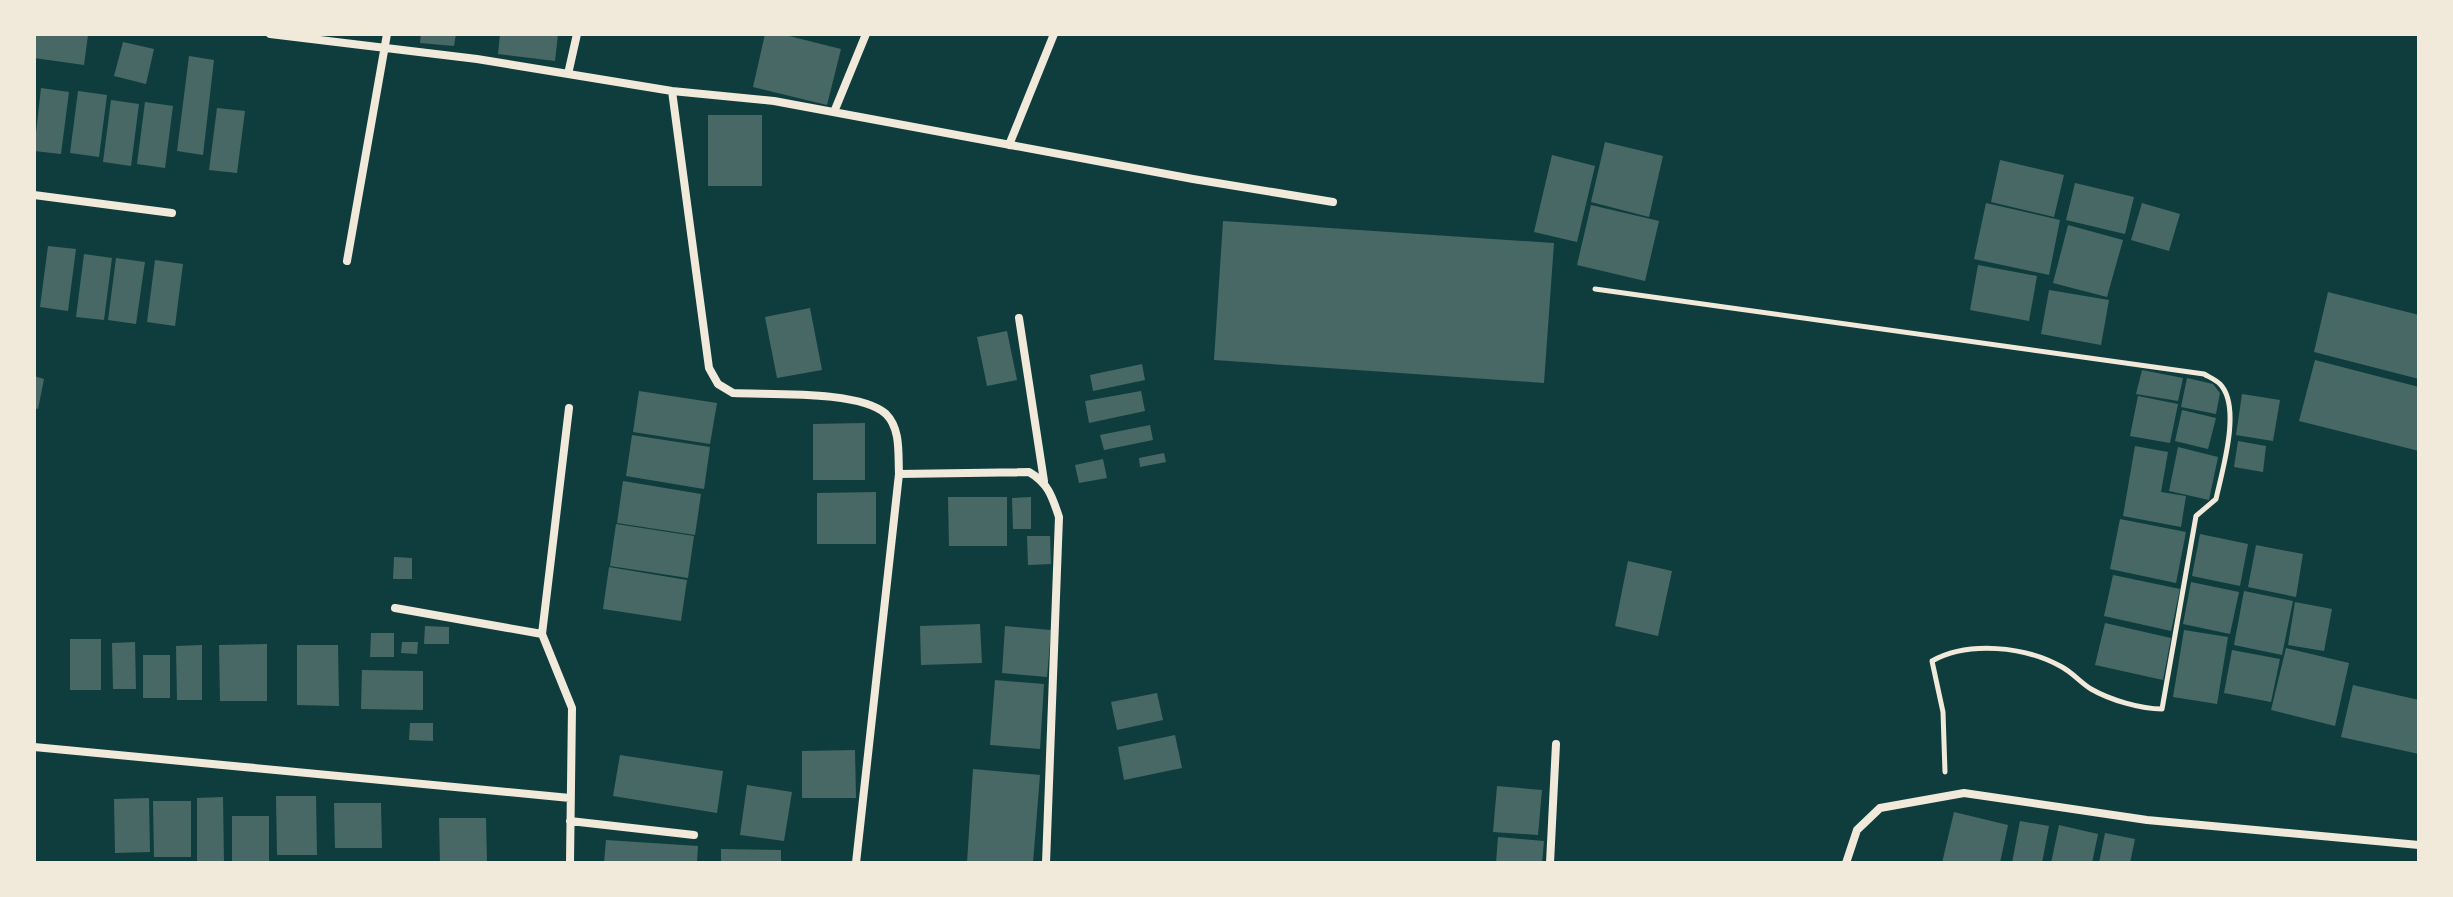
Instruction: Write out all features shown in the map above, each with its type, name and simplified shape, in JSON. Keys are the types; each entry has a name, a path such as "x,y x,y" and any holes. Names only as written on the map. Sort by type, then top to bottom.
{"street":[{"path":"270,34 387,48 672,91 774,101 1333,202"},
{"path":"347,261 387,48 387,34"},
{"path":"568,74 577,34"},
{"path":"834,112 866,34"},
{"path":"1009,145 1054,34"},
{"path":"672,91 709,368 718,384 733,393 860,401 886,414 897,435 899,474 856,863"},
{"path":"34,195 172,213"},
{"path":"1019,318 1044,481 1059,517 1046,863"},
{"path":"569,408 542,634 572,708 570,863"},
{"path":"899,474 1029,472 1044,481"},
{"path":"395,608 542,634"},
{"path":"1550,863 1556,744"},
{"path":"34,747 570,798"},
{"path":"1846,863 1857,830 1880,808 1964,793 2147,820 2419,845"},
{"path":"570,821 694,835"}],"path":[{"path":"1595,289 1744,307 2204,374 2221,385 2230,406 2230,430 2216,499 2196,516 2162,709 2093,691 2062,667 2030,655 1985,648 1949,652 1932,661 1947,756 1942,797"}],"building":[{"path":"34,34 88,35 84,65 34,58"},
{"path":"421,34 456,34 454,46 420,43"},
{"path":"500,34 558,34 555,61 498,54"},
{"path":"765,34 781,34 841,49 827,105 753,87"},
{"path":"123,42 154,49 146,84 114,76"},
{"path":"189,56 214,60 203,155 177,151"},
{"path":"41,88 69,92 61,154 34,151"},
{"path":"78,91 107,95 99,157 70,153"},
{"path":"111,100 139,104 131,166 103,162"},
{"path":"145,102 173,106 165,168 137,164"},
{"path":"217,108 245,111 237,173 209,170"},
{"path":"708,115 762,115 762,186 708,186"},
{"path":"1605,142 1663,156 1649,217 1591,202"},
{"path":"1552,155 1595,166 1577,242 1534,232"},
{"path":"2000,160 2064,175 2054,217 1991,202"},
{"path":"2075,183 2134,197 2125,234 2066,220"},
{"path":"1986,203 2060,220 2049,275 1974,259"},
{"path":"2142,203 2180,214 2169,251 2131,240"},
{"path":"1591,205 1659,221 1645,281 1577,265"},
{"path":"1223,221 1554,243 1544,383 1214,360"},
{"path":"2068,225 2123,240 2107,297 2053,283"},
{"path":"48,246 76,249 68,311 40,307"},
{"path":"84,254 112,258 104,320 76,317"},
{"path":"116,258 145,262 136,324 108,320"},
{"path":"155,260 183,264 175,326 147,322"},
{"path":"1978,265 2037,276 2029,321 1970,310"},
{"path":"2049,290 2109,300 2101,345 2041,334"},
{"path":"2328,292 2419,315 2419,379 2314,352"},
{"path":"810,308 822,370 777,378 765,317"},
{"path":"1007,331 1017,380 987,386 977,337"},
{"path":"2315,360 2419,387 2419,451 2299,421"},
{"path":"1142,364 1145,380 1093,391 1090,375"},
{"path":"2142,370 2183,378 2178,401 2136,394"},
{"path":"34,376 44,379 38,409 34,408"},
{"path":"2187,378 2213,384 2220,393 2216,414 2181,407"},
{"path":"639,391 717,403 710,444 633,432"},
{"path":"1141,391 1145,411 1089,423 1085,401"},
{"path":"2242,394 2280,400 2273,441 2236,435"},
{"path":"2138,396 2178,404 2170,443 2130,436"},
{"path":"2182,410 2216,418 2208,449 2175,441"},
{"path":"865,423 865,480 813,480 813,424"},
{"path":"1150,425 1153,440 1104,450 1100,435"},
{"path":"632,435 710,447 704,489 626,476"},
{"path":"2238,441 2266,446 2263,472 2234,467"},
{"path":"2135,446 2168,452 2161,492 2186,496 2181,527 2123,516"},
{"path":"2178,447 2218,457 2209,500 2169,491"},
{"path":"1164,453 1166,462 1140,467 1139,458"},
{"path":"1103,459 1107,478 1079,483 1075,465"},
{"path":"623,481 701,494 695,535 617,523"},
{"path":"876,492 876,544 817,544 817,493"},
{"path":"948,497 1007,497 1007,546 949,546"},
{"path":"1031,497 1031,529 1013,529 1012,498"},
{"path":"2120,519 2186,532 2176,583 2110,569"},
{"path":"616,524 694,536 688,578 610,566"},
{"path":"2200,534 2248,544 2240,586 2192,576"},
{"path":"1027,536 1050,536 1051,564 1028,565"},
{"path":"2256,545 2303,554 2296,597 2248,587"},
{"path":"394,557 412,558 412,579 393,579"},
{"path":"1628,561 1672,571 1658,636 1615,626"},
{"path":"609,567 687,580 681,621 603,609"},
{"path":"2113,575 2180,589 2171,631 2104,616"},
{"path":"2191,582 2239,592 2230,634 2183,624"},
{"path":"2244,591 2293,601 2282,655 2234,645"},
{"path":"2295,602 2332,609 2324,651 2288,645"},
{"path":"2105,623 2171,638 2163,680 2095,665"},
{"path":"980,624 982,663 921,665 920,626"},
{"path":"425,626 449,627 449,644 424,644"},
{"path":"1005,626 1051,630 1047,677 1002,673"},
{"path":"2184,630 2228,637 2217,704 2173,697"},
{"path":"371,633 394,633 394,657 370,657"},
{"path":"70,639 101,639 101,690 70,690"},
{"path":"135,642 136,689 113,689 112,643"},
{"path":"402,642 418,642 417,654 401,653"},
{"path":"267,644 267,701 220,701 219,645"},
{"path":"202,645 202,700 177,700 176,646"},
{"path":"297,645 338,645 339,706 297,705"},
{"path":"2286,648 2349,663 2335,726 2271,710"},
{"path":"2232,650 2280,659 2271,702 2224,693"},
{"path":"143,655 170,655 170,698 143,698"},
{"path":"362,670 423,671 423,710 361,709"},
{"path":"995,680 1044,684 1040,749 990,745"},
{"path":"2353,685 2419,700 2419,754 2341,737"},
{"path":"1157,693 1163,720 1117,730 1111,702"},
{"path":"410,723 433,723 433,741 409,740"},
{"path":"1175,735 1182,768 1124,780 1118,747"},
{"path":"855,750 856,798 802,798 802,751"},
{"path":"620,755 723,771 717,813 613,796"},
{"path":"973,769 1040,775 1033,863 967,863"},
{"path":"747,785 792,792 784,841 740,835"},
{"path":"1497,786 1542,790 1538,835 1493,832"},
{"path":"276,796 316,796 317,855 277,855"},
{"path":"223,797 224,863 197,863 197,798"},
{"path":"149,798 150,852 115,853 114,799"},
{"path":"153,801 191,801 191,857 154,857"},
{"path":"334,803 381,803 382,848 335,848"},
{"path":"1954,812 2008,825 2000,863 1942,863"},
{"path":"232,816 269,816 269,861 232,861"},
{"path":"439,818 486,818 487,863 440,863"},
{"path":"2020,821 2049,826 2042,863 2012,863"},
{"path":"2059,825 2098,834 2092,863 2051,863"},
{"path":"2105,833 2135,839 2130,863 2099,863"},
{"path":"1498,837 1544,841 1542,863 1496,863"},
{"path":"606,840 698,846 697,863 604,863"},
{"path":"721,849 781,850 781,863 721,863"}]}
